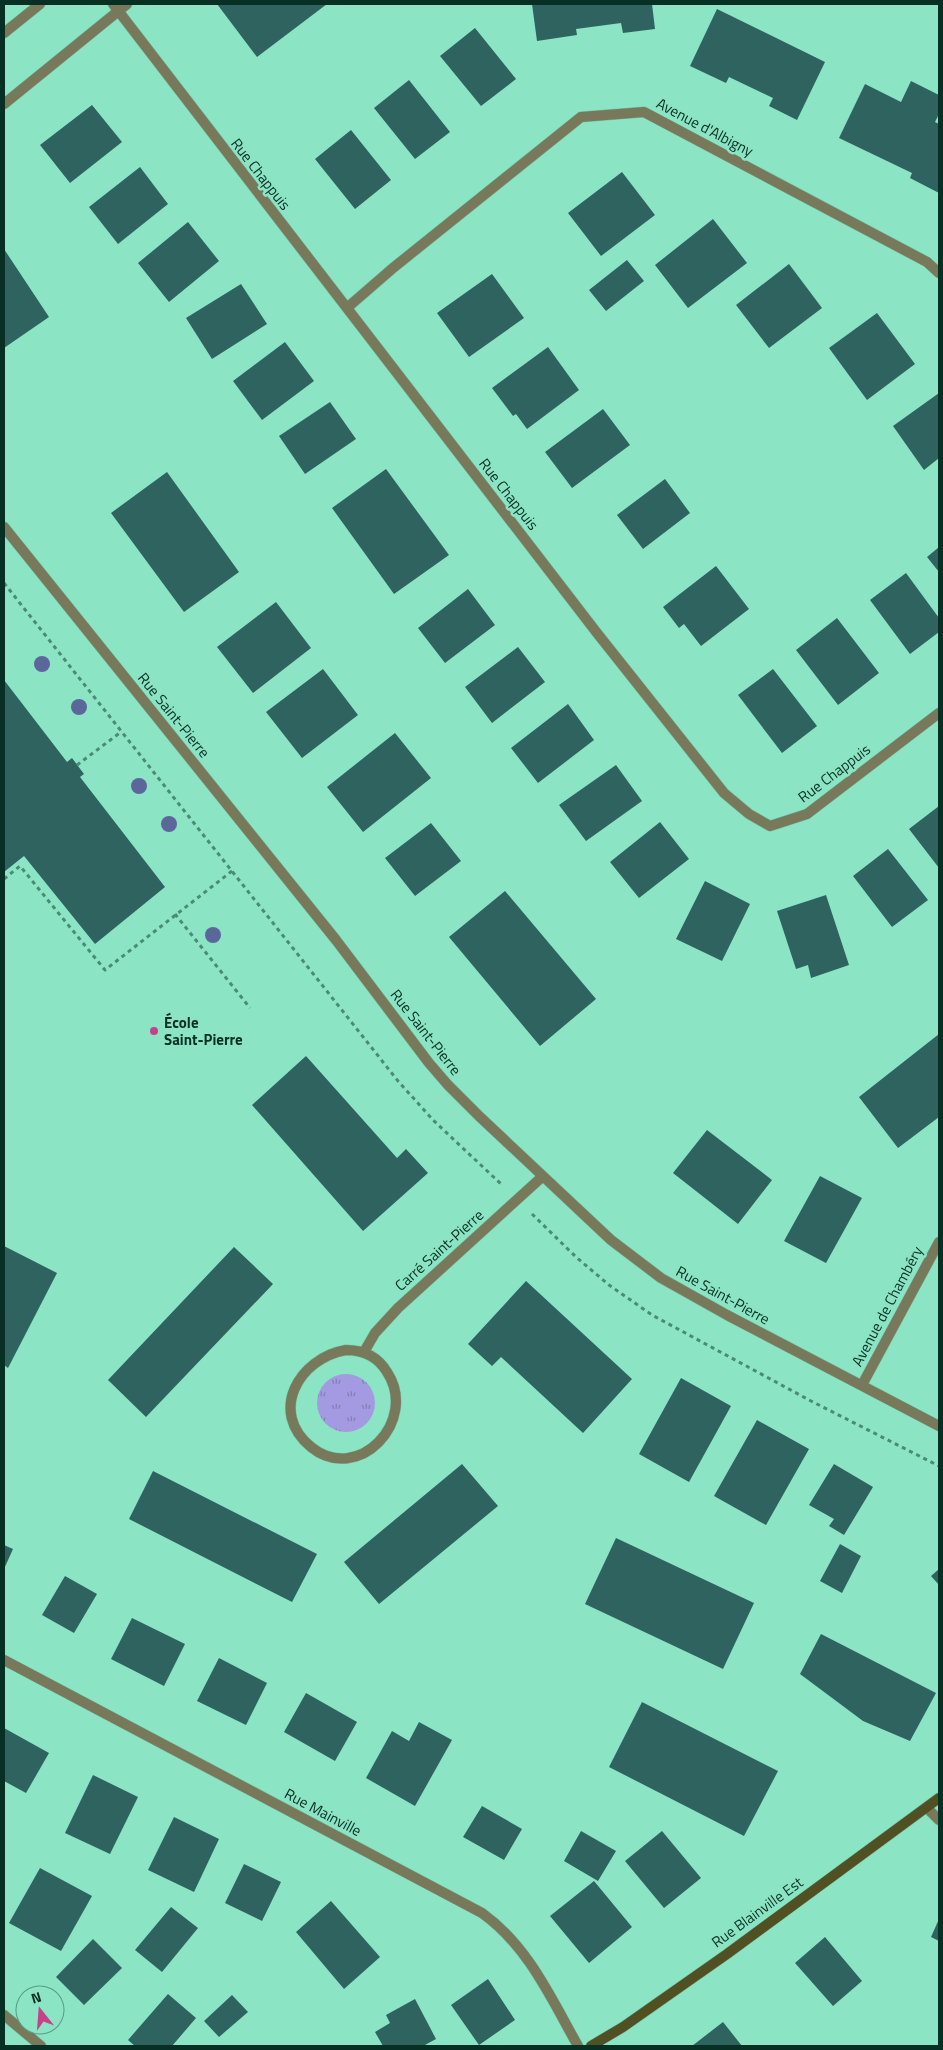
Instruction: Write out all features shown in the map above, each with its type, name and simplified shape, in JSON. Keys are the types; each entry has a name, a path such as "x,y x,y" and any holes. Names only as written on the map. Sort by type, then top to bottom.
{"street":[{"path":"4,33 40,4"},
{"path":"4,104 116,7 127,4"},
{"name":"Rue Chappuis","path":"116,7 243,176 348,307 597,633 724,793 749,814 770,826 807,814 939,713"},
{"name":"Avenue d'Albigny","path":"348,307 393,268 581,117 644,112 927,262 939,272"},
{"name":"Rue Saint-Pierre","path":"4,527 336,940 429,1063 460,1097 611,1240 679,1289 939,1426"},
{"name":"Carré Saint-Pierre","path":"364,1352 374,1333 398,1308 543,1176"},
{"name":"Avenue de Chambéry","path":"862,1385 939,1242"},
{"path":"346,1350 364,1352 380,1362 391,1377 397,1402 394,1418 381,1440 364,1453 346,1458 326,1456 310,1446 298,1431 291,1406 294,1388 310,1366 327,1355 346,1350"},
{"name":"Rue Mainville","path":"4,1660 482,1914 497,1924 523,1951 578,2046"},
{"name":"Rue Blainville Est","path":"590,2046 623,2026 727,1954 939,1798"},
{"path":"927,1808 939,1820"},
{"path":"4,2015 41,2046"}],"path":[{"path":"4,583 417,1103 492,1176"},
{"path":"77,765 121,732"},
{"path":"4,879 20,866 105,970 232,871"},
{"path":"175,914 250,1008"},
{"path":"540,1222 608,1285 652,1315 811,1401 939,1466"}],"green space":[{"path":"340,1374 352,1374 367,1382 375,1397 375,1409 367,1424 352,1432 340,1432 325,1424 317,1409 317,1397 325,1382"}],"building":[{"path":"217,4 327,4 257,57"},
{"path":"532,4 652,4 655,29 623,33 621,23 576,29 577,35 537,41"},
{"path":"717,9 825,62 797,120 769,106 773,98 729,77 726,83 690,66"},
{"path":"475,28 516,79 481,106 440,56"},
{"path":"409,80 450,132 415,159 374,108"},
{"path":"911,81 939,95 939,114 935,122 939,124 939,193 910,178 912,173 839,138 865,84 901,102"},
{"path":"92,105 122,142 70,183 40,145"},
{"path":"351,130 391,180 355,209 315,159"},
{"path":"140,167 168,204 118,244 89,207"},
{"path":"622,172 655,215 601,256 568,213"},
{"path":"713,219 747,263 688,308 655,265"},
{"path":"188,222 219,261 169,302 138,263"},
{"path":"4,249 49,317 4,348"},
{"path":"627,260 644,281 606,311 589,290"},
{"path":"789,264 822,308 769,348 736,305"},
{"path":"492,274 524,318 469,357 437,313"},
{"path":"241,284 267,324 212,359 186,318"},
{"path":"877,313 915,364 867,400 829,348"},
{"path":"285,342 314,381 262,420 233,381"},
{"path":"548,347 579,390 527,429 516,414 513,416 492,388"},
{"path":"939,393 939,458 924,470 893,426"},
{"path":"330,402 356,439 305,474 279,436"},
{"path":"603,409 630,445 572,488 545,452"},
{"path":"386,469 449,555 394,594 332,508"},
{"path":"167,472 239,572 184,612 111,513"},
{"path":"665,479 690,513 643,549 617,515"},
{"path":"939,547 939,572 927,557"},
{"path":"716,566 749,609 701,646 684,624 679,628 663,607"},
{"path":"906,573 939,618 939,632 910,654 870,600"},
{"path":"468,589 495,625 445,663 418,628"},
{"path":"276,602 311,648 253,693 217,647"},
{"path":"837,618 879,673 838,705 796,650"},
{"path":"518,647 545,682 492,723 465,687"},
{"path":"323,669 358,715 302,758 266,712"},
{"path":"773,669 817,726 782,753 738,695"},
{"path":"4,680 67,762 72,758 84,774 80,777 165,887 95,944 24,856 4,872"},
{"path":"568,704 594,740 538,783 511,748"},
{"path":"395,733 431,778 363,832 327,787"},
{"path":"616,765 642,801 586,841 559,805"},
{"path":"939,806 939,868 909,829"},
{"path":"660,822 689,859 639,898 610,862"},
{"path":"431,823 461,861 415,896 385,858"},
{"path":"888,849 928,900 892,927 853,876"},
{"path":"705,881 750,904 722,961 676,939"},
{"path":"505,891 596,999 540,1046 449,937"},
{"path":"826,895 849,965 811,978 808,965 796,969 777,911"},
{"path":"939,1034 939,1117 898,1148 859,1097"},
{"path":"306,1056 397,1158 406,1149 428,1173 363,1231 252,1105"},
{"path":"707,1130 772,1180 738,1224 673,1173"},
{"path":"820,1176 862,1198 826,1263 784,1241"},
{"path":"4,1246 57,1273 8,1368 4,1365"},
{"path":"234,1247 273,1284 146,1417 108,1380"},
{"path":"526,1281 632,1379 583,1433 501,1357 492,1366 468,1344"},
{"path":"681,1378 731,1406 689,1482 639,1454"},
{"path":"757,1420 809,1449 766,1525 714,1496"},
{"path":"462,1464 498,1506 379,1604 344,1562"},
{"path":"834,1464 873,1487 844,1535 829,1526 834,1519 809,1505"},
{"path":"153,1471 317,1554 292,1602 129,1519"},
{"path":"616,1538 754,1603 723,1669 585,1604"},
{"path":"840,1544 861,1556 842,1593 820,1581"},
{"path":"4,1545 13,1549 4,1569"},
{"path":"939,1569 939,1585 931,1576"},
{"path":"65,1576 97,1594 74,1633 42,1615"},
{"path":"132,1618 185,1644 164,1686 111,1659"},
{"path":"821,1634 936,1693 910,1741 863,1721 800,1674"},
{"path":"219,1658 267,1683 246,1725 197,1701"},
{"path":"306,1693 357,1722 335,1761 284,1732"},
{"path":"642,1702 778,1771 744,1836 609,1767"},
{"path":"419,1722 452,1740 415,1806 366,1778 392,1731 409,1741"},
{"path":"4,1728 49,1753 26,1793 4,1781"},
{"path":"93,1775 138,1797 110,1854 65,1833"},
{"path":"482,1806 522,1829 504,1860 463,1837"},
{"path":"174,1817 219,1839 194,1892 148,1870"},
{"path":"581,1831 616,1851 598,1881 564,1861"},
{"path":"662,1831 701,1878 664,1908 625,1861"},
{"path":"244,1864 281,1882 262,1921 225,1903"},
{"path":"40,1868 92,1896 61,1951 9,1923"},
{"path":"594,1881 632,1927 589,1963 550,1916"},
{"path":"331,1901 380,1957 344,1989 296,1932"},
{"path":"171,1907 198,1928 162,1972 135,1950"},
{"path":"939,1919 939,1941 931,1937"},
{"path":"825,1937 862,1981 833,2006 795,1963"},
{"path":"93,1939 122,1968 84,2005 56,1977"},
{"path":"488,1979 515,2020 479,2045 451,2005"},
{"path":"168,1994 196,2018 172,2046 135,2046 128,2040"},
{"path":"232,1995 248,2012 219,2037 204,2021"},
{"path":"415,1999 436,2039 423,2046 383,2046 375,2032 390,2023 386,2015"},
{"path":"723,2022 742,2046 692,2046"}],"place":[{"name":"École Saint-Pierre","path":"154,1031"}]}
